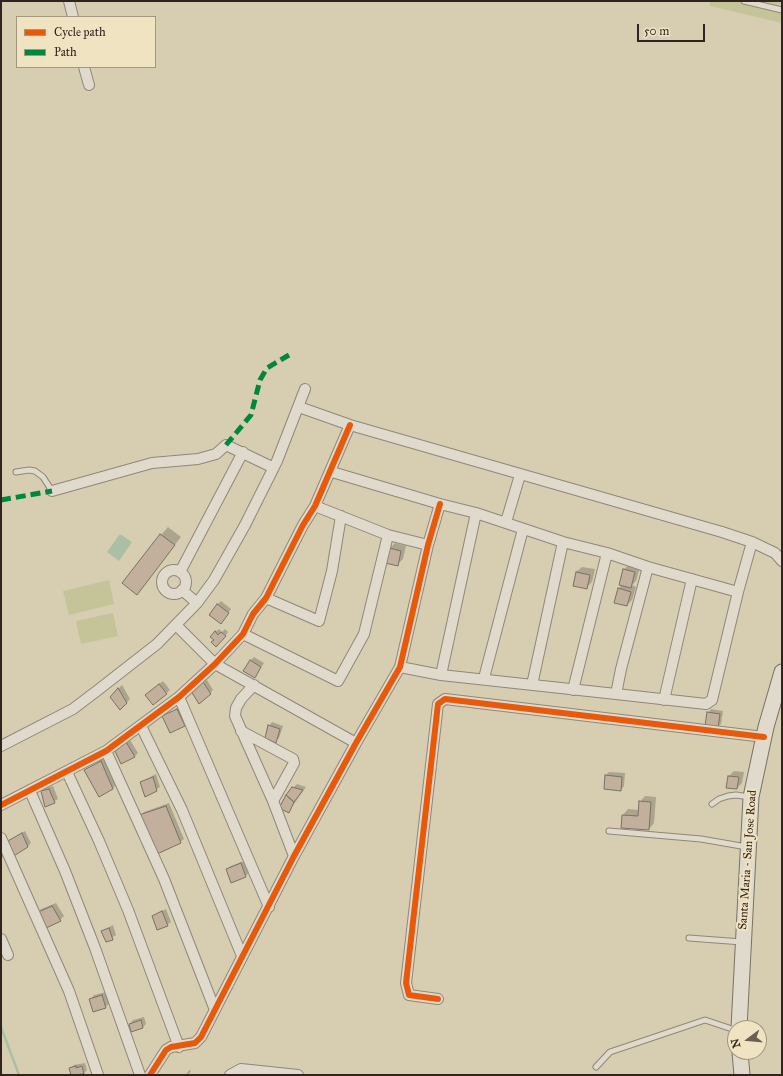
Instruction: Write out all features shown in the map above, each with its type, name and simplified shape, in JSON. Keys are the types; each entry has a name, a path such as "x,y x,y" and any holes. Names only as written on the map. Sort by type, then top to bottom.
{"main road":[{"name":"Santa Maria - San Jose Road","path":"739,1020 751,797 764,737 782,672"},
{"path":"741,1060 742,1075"}],"street":[{"path":"69,1 73,16"},
{"path":"84,68 89,85"},
{"path":"1,746 73,709 130,665 176,625 197,603 214,580 231,550 272,467 277,461 305,389"},
{"path":"299,407 350,425 722,532 778,551 782,560"},
{"path":"1,805 106,751 179,697 215,664 243,634 253,614 266,598 303,525 315,506 332,472 350,425"},
{"path":"52,491 152,463 198,459 216,454 226,445 272,467"},
{"path":"180,572 243,452"},
{"path":"332,472 506,522 563,542 607,553 648,567 738,592"},
{"path":"506,522 520,475"},
{"path":"150,1075 166,1050 171,1047 195,1043 201,1037 294,856 400,667 428,545 440,504"},
{"path":"315,506 388,535 428,545"},
{"path":"441,675 476,513"},
{"path":"266,598 320,621 332,571 341,516"},
{"path":"484,678 523,529"},
{"path":"243,634 338,681 364,634 388,535"},
{"path":"532,685 563,542"},
{"path":"400,667 441,675 484,678 573,690 595,690 616,694 706,704 712,700 716,692 738,592 752,542"},
{"path":"573,690 607,553"},
{"path":"616,694 620,669 648,567"},
{"path":"168,572 180,572 185,578 182,590 175,594 168,592 162,582 165,574 168,572"},
{"path":"664,700 692,579"},
{"path":"182,590 197,603"},
{"path":"176,625 215,664 356,743"},
{"path":"254,685 241,699 236,708 235,716 273,801 294,856"},
{"path":"179,697 269,907"},
{"path":"438,999 409,994 406,983 438,704 445,699 764,737"},
{"path":"141,726 182,810 242,956"},
{"path":"241,731 292,759 294,763 273,801"},
{"path":"106,751 164,879 215,1010"},
{"path":"67,772 99,841 128,910 178,1047"},
{"path":"30,791 65,871 95,948 140,1075"},
{"path":"1,838 68,991 98,1075"},
{"path":"1,939 8,955"},
{"path":"230,1075 241,1069 298,1075"}],"lane":[{"path":"744,1 782,10"},
{"path":"16,472 29,470 35,471 43,477 52,491"},
{"path":"712,804 719,799 728,796 736,795 751,797"},
{"path":"609,831 701,839 748,847"},
{"path":"689,938 743,942"},
{"path":"596,1067 610,1052 705,1020 727,1027"}],"shaded area":[{"path":"710,1 782,1 782,23 710,6"},
{"path":"120,534 132,542 119,561 107,552"},
{"path":"109,580 114,604 69,615 63,591"},
{"path":"113,613 118,636 81,644 76,621"}],"building":[{"path":"160,534 175,545 137,595 122,583"},
{"path":"389,548 401,551 398,566 385,563"},
{"path":"623,569 635,572 631,588 619,585"},
{"path":"576,572 590,575 587,589 573,586"},
{"path":"618,588 631,592 627,606 614,603"},
{"path":"217,604 229,613 221,624 209,615"},
{"path":"215,631 218,635 221,632 226,636 216,647 211,642 214,640 210,637"},
{"path":"250,660 261,667 255,678 243,671"},
{"path":"203,682 211,694 199,704 191,691"},
{"path":"159,684 167,694 153,705 145,695"},
{"path":"118,688 127,703 120,710 110,697"},
{"path":"177,709 185,726 170,733 162,716"},
{"path":"707,712 720,714 718,728 705,726"},
{"path":"268,725 280,729 276,743 265,738"},
{"path":"126,742 135,757 121,764 115,751"},
{"path":"101,761 113,789 99,797 84,770"},
{"path":"605,775 622,777 621,791 604,789"},
{"path":"728,776 739,777 737,789 726,788"},
{"path":"153,777 157,791 145,797 140,782"},
{"path":"292,787 303,790 294,802 286,795"},
{"path":"49,789 55,803 45,807 41,791"},
{"path":"286,795 294,802 289,813 279,808"},
{"path":"639,801 651,802 649,830 621,828 622,815 638,816"},
{"path":"166,806 181,843 157,854 139,815"},
{"path":"22,833 28,847 12,857 6,842"},
{"path":"241,863 246,877 231,883 226,869"},
{"path":"52,906 61,921 44,929 36,913"},
{"path":"162,911 168,926 157,930 152,916"},
{"path":"109,928 113,940 106,942 101,931"},
{"path":"102,995 106,1008 93,1012 89,999"},
{"path":"141,1020 143,1028 131,1032 129,1024"},
{"path":"76,1066 76,1068 82,1066 84,1074 71,1075 69,1068"}],"waterway":[{"path":"1,1027 19,1075"}],"marked path":[{"path":"226,445 251,415 260,380 267,368 289,355"},
{"path":"1,500 52,491"}],"cycle path":[{"path":"1,805 106,751 179,697 215,664 243,634 253,614 266,598 303,525 315,506 350,425"},
{"path":"150,1075 166,1050 171,1047 195,1043 201,1037 294,856 400,667 428,545 440,504"},
{"path":"438,999 409,995 406,983 438,704 445,699 764,737"}]}
